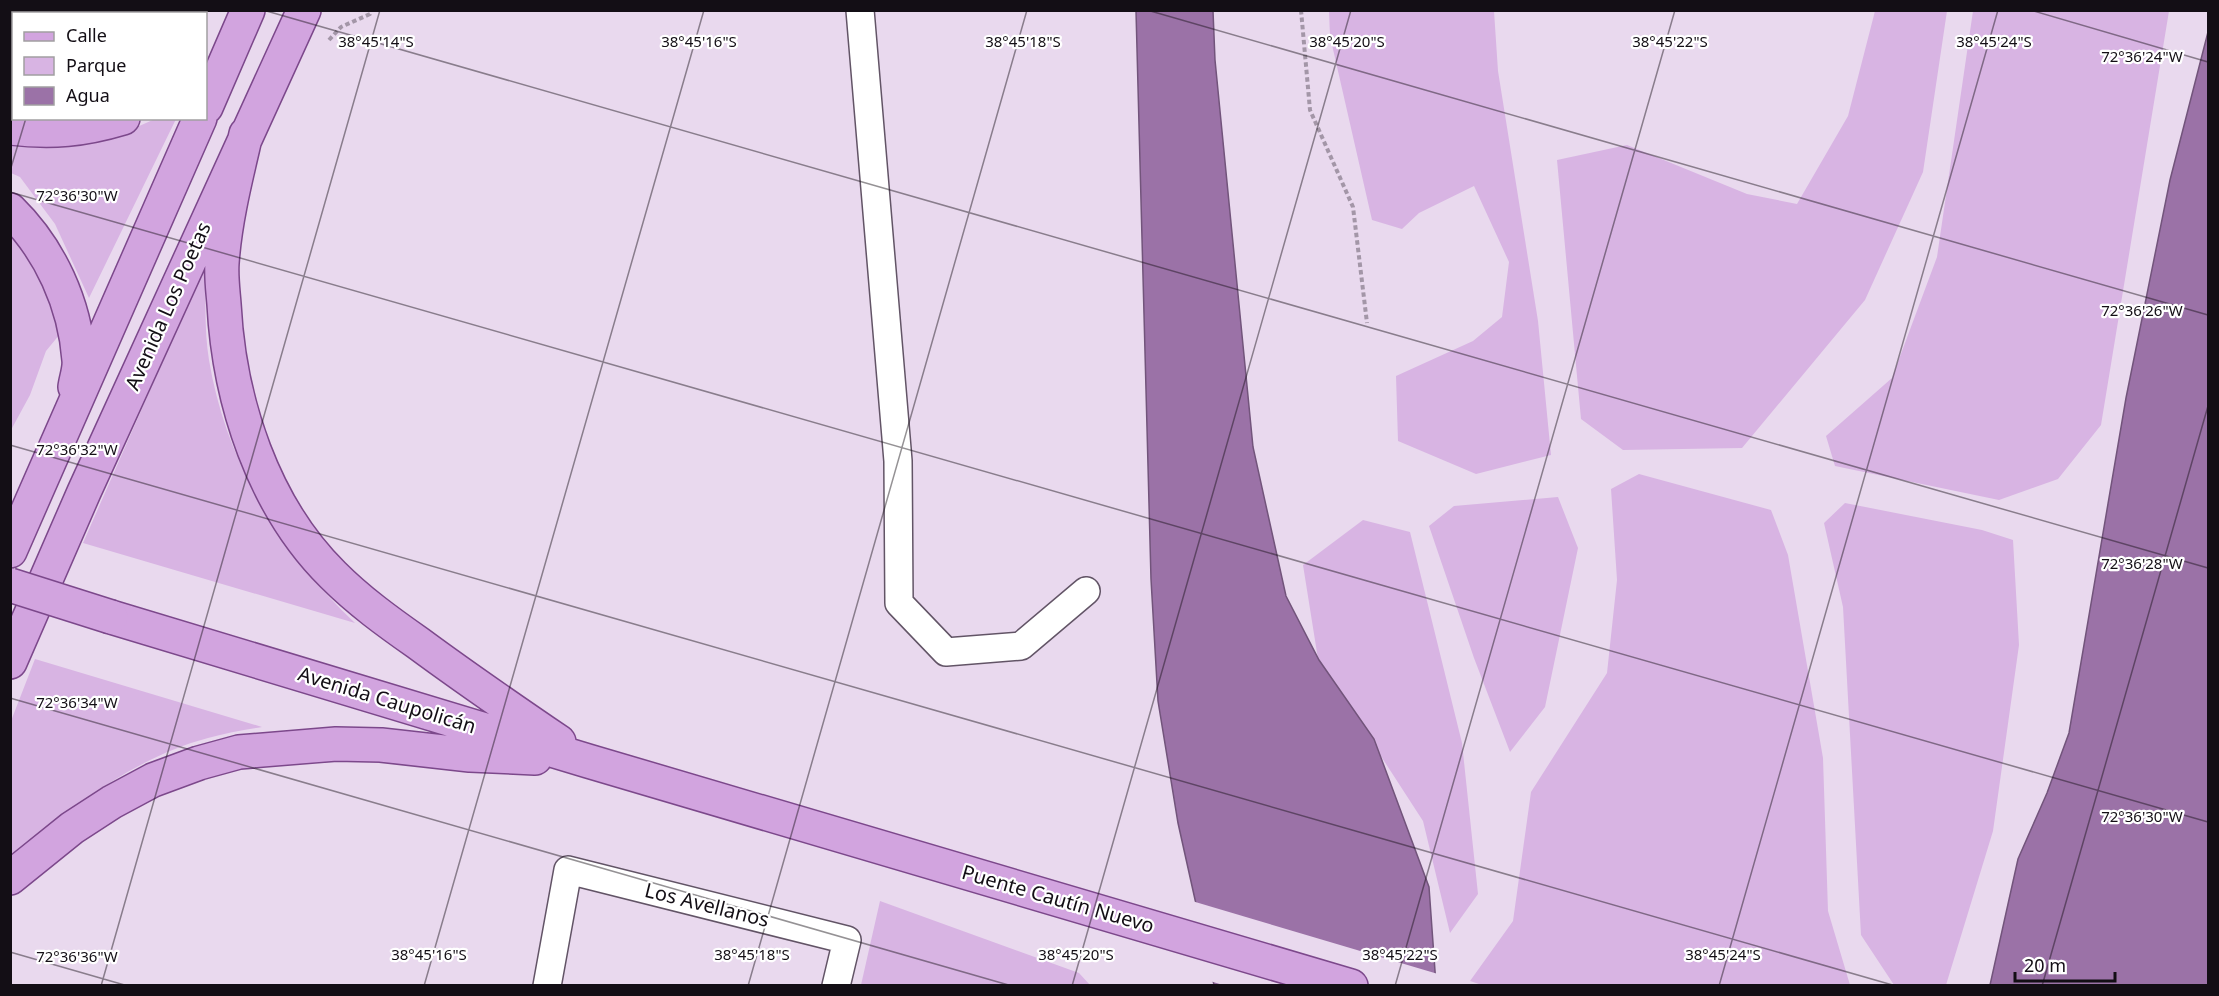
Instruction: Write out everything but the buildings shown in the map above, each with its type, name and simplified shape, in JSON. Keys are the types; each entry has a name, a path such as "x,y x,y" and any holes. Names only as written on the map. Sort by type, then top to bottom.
{"main road":[{"name":"Avenida Los Poetas","path":"10,662 23,594 84,492 304,10"},
{"path":"207,66 230,39 248,11"},
{"path":"207,105 248,11"},
{"path":"10,129 69,131 115,120"},
{"path":"10,551 199,120"},
{"path":"246,134 228,218 222,265 226,337 232,380 244,421 259,460 288,520 332,574 366,605 465,678 588,761"},
{"path":"10,210 26,226 42,248 61,284 72,322 79,362 71,412"},
{"name":"Avenida Caupolicán","path":"23,594 111,617 765,813"},
{"path":"10,878 72,828 112,802 161,777 239,752 336,744 381,745 470,755 588,761"},
{"name":"Puente Cautín Nuevo","path":"765,813 1351,986"}],"street":[{"path":"860,10 898,461 899,603 946,652 1021,646 1086,591"},
{"name":"Los Avellanos","path":"547,986 568,870 847,940 836,986"}],"path":[{"path":"1301,10 1310,110 1353,207 1367,323"}],"green space":[{"path":"1329,11 1494,11 1498,71 1538,321 1551,455 1476,474 1398,441 1396,376 1473,341 1502,317 1509,262 1474,186 1419,213 1402,229 1372,220 1330,36"},
{"path":"1875,11 1947,11 1923,172 1865,300 1742,448 1623,450 1581,419 1557,160 1627,145 1747,194 1797,204 1848,116"},
{"path":"1973,11 2169,11 2101,425 2058,479 1999,500 1835,466 1826,436 1892,378 1937,257"},
{"path":"153,120 176,120 89,298 55,224 20,177 11,173 10,140 128,131"},
{"path":"11,235 40,268 60,334 46,351 30,395 11,430"},
{"path":"205,265 207,348 217,398 228,434 260,503 280,535 303,566 355,623 83,543"},
{"path":"1639,474 1771,510 1788,555 1823,758 1828,911 1850,985 1485,986 1470,981 1513,921 1531,792 1607,673 1617,580 1611,489"},
{"path":"1558,497 1578,548 1545,707 1510,752 1474,658 1429,526 1454,506"},
{"path":"1845,503 1982,530 2013,540 2019,645 1993,831 1946,985 1894,985 1861,935 1843,607 1824,523"},
{"path":"1363,520 1410,532 1462,743 1478,894 1450,933 1423,821 1318,659 1303,565"},
{"path":"35,659 262,727 208,738 154,758 103,787 11,857 11,721"},
{"path":"880,901 1079,973 1090,985 861,985"}],"water":[{"path":"1136,11 1213,11 1215,60 1253,447 1286,596 1319,660 1374,739 1429,887 1436,985 1214,985 1178,823 1158,701 1151,579"},
{"path":"2208,32 2208,985 1990,985 2018,859 2047,793 2069,733 2126,398 2170,180"}],"pier":[{"path":"1192,901 1438,974 1439,986 1226,986 1210,981"}]}
